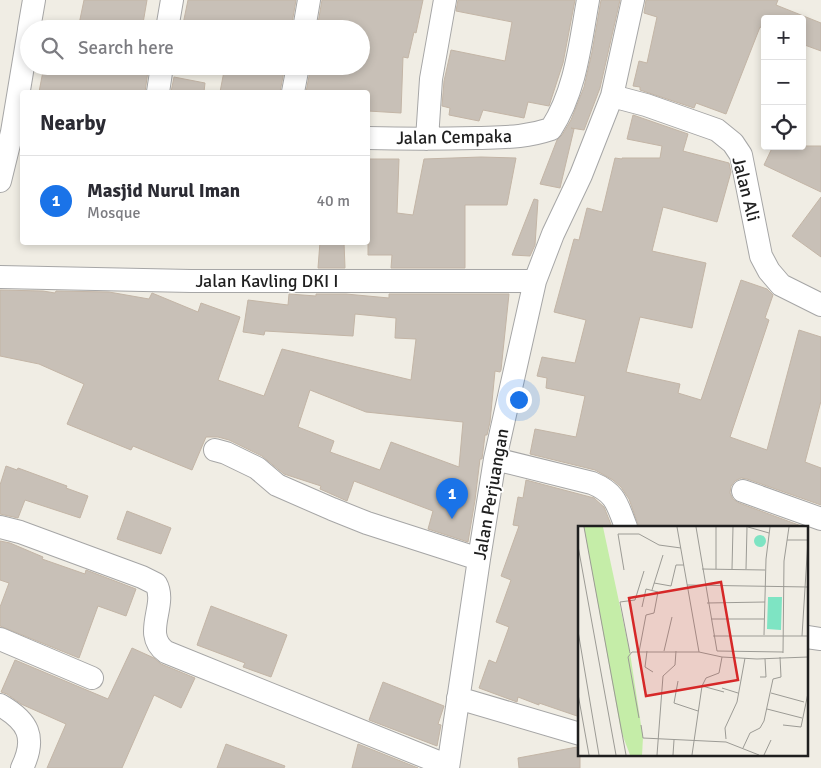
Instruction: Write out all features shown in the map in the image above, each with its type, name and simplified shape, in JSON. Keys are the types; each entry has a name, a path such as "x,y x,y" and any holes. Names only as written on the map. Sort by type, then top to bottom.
{"street":[{"path":"31,20 34,0"},
{"path":"169,20 172,0"},
{"path":"306,20 309,0"},
{"path":"428,140 431,80 445,0"},
{"name":"Jalan Cempaka","path":"370,138 428,140 531,136 551,129 566,102 573,80 588,0"},
{"name":"Jalan Perjuangan","path":"448,767 495,459 535,281 553,234 581,175 612,96 633,0"},
{"path":"0,181 12,132 21,75"},
{"path":"158,90 161,75"},
{"path":"293,90 296,75"},
{"name":"Jalan Ali","path":"612,96 646,105 718,130 732,143 741,155 761,256 781,285 818,298"},
{"name":"Jalan Kavling DKI I","path":"0,278 201,281 535,281"},
{"path":"215,450 226,453 257,468 277,485 366,523 479,559"},
{"path":"495,459 592,483 605,488 616,501 626,526"},
{"path":"743,491 821,520"},
{"path":"0,527 20,532 142,577 156,584 159,592 155,622 156,639 159,647 166,652 448,767"},
{"path":"808,637 821,639"},
{"path":"0,639 92,678"},
{"path":"458,698 578,733"},
{"path":"0,705 13,712 24,723 28,736 27,758 22,768"}],"building":[{"path":"84,0 147,0 144,20 80,20"},
{"path":"188,0 296,0 293,20 184,20"},
{"path":"322,0 423,0 408,58 403,57 401,113 370,111 370,90 306,90 309,75 370,75 370,20 319,20"},
{"path":"458,0 575,0 563,63 549,106 528,102 524,118 483,110 479,121 449,115 450,108 442,106 444,81 451,50 505,61 512,22 456,11"},
{"path":"601,0 620,0 600,88 584,130 571,128 574,129 560,188 540,184 557,140 571,120 584,87"},
{"path":"646,0 778,0 776,5 801,15 761,15 761,27 726,114 696,103 694,108 633,86 639,61 647,63 657,17 644,13"},
{"path":"806,17 821,23 821,51 806,45"},
{"path":"42,75 147,75 145,90 39,90"},
{"path":"223,75 283,75 280,90 220,90"},
{"path":"174,77 205,83 204,90 171,90"},
{"path":"633,115 688,134 683,151 729,163 731,172 717,222 663,207 652,251 706,263 692,328 640,317 626,372 680,384 678,393 701,400 741,280 767,289 773,295 765,318 769,320 730,437 767,450 799,330 821,337 821,401 805,462 821,468 821,505 741,478 731,486 730,493 733,499 739,503 801,526 639,526 629,499 621,487 613,480 595,470 530,454 535,429 576,437 585,396 546,388 547,378 537,376 542,357 575,363 586,320 554,312 574,239 579,240 587,208 602,212 615,158 660,158 662,146 627,139"},
{"path":"806,146 821,146 821,192 764,165 771,150 806,150"},
{"path":"516,158 507,205 465,205 465,268 391,268 392,255 368,255 368,245 370,245 370,159 399,159 397,213 413,215 424,159"},
{"path":"821,197 821,257 792,236"},
{"path":"534,199 538,200 535,245 530,256 512,255"},
{"path":"320,245 344,245 345,268 318,268"},
{"path":"0,290 55,293 56,291 109,292 149,299 152,293 198,312 201,303 240,317 218,380 264,396 282,349 411,380 416,339 395,338 396,318 355,314 353,336 265,331 264,335 243,332 248,300 288,305 289,294 316,296 316,294 346,294 389,298 389,294 509,294 501,370 500,372 495,371 490,422 487,435 485,435 482,459 480,459 468,542 428,529 433,511 354,481 347,501 320,489 321,486 284,474 262,456 229,440 218,437 206,437 192,470 133,446 131,450 67,424 84,384 39,364 0,356","holes":["310,390 366,412 463,422 459,467 391,442 380,470 330,452 334,441 298,427"]},
{"path":"6,466 17,470 18,468 88,496 80,518 25,500 18,518 0,514 0,485"},
{"path":"526,480 594,498 604,507 612,526 578,526 578,716 518,697 517,702 479,688 489,660 496,663 509,627 496,622 511,580 501,576 519,526 513,525 518,497 523,498"},
{"path":"127,511 171,528 161,554 117,539"},
{"path":"0,541 10,543 43,557 42,559 85,574 86,570 136,589 126,616 98,606 79,658 0,626 0,607 9,583 0,580"},
{"path":"211,606 287,635 271,677 243,667 245,663 197,645"},
{"path":"132,648 154,658 161,664 195,678 181,708 154,695 122,768 47,768 66,724 21,704 1,692 15,660 108,699"},
{"path":"383,682 444,706 438,724 441,725 437,746 369,720"},
{"path":"226,744 285,766 284,768 217,768"},
{"path":"358,744 418,768 352,768"},
{"path":"578,747 580,768 519,768 518,758"}],"place":[{"name":"Masjid Nurul Iman","path":"452,519"}]}
